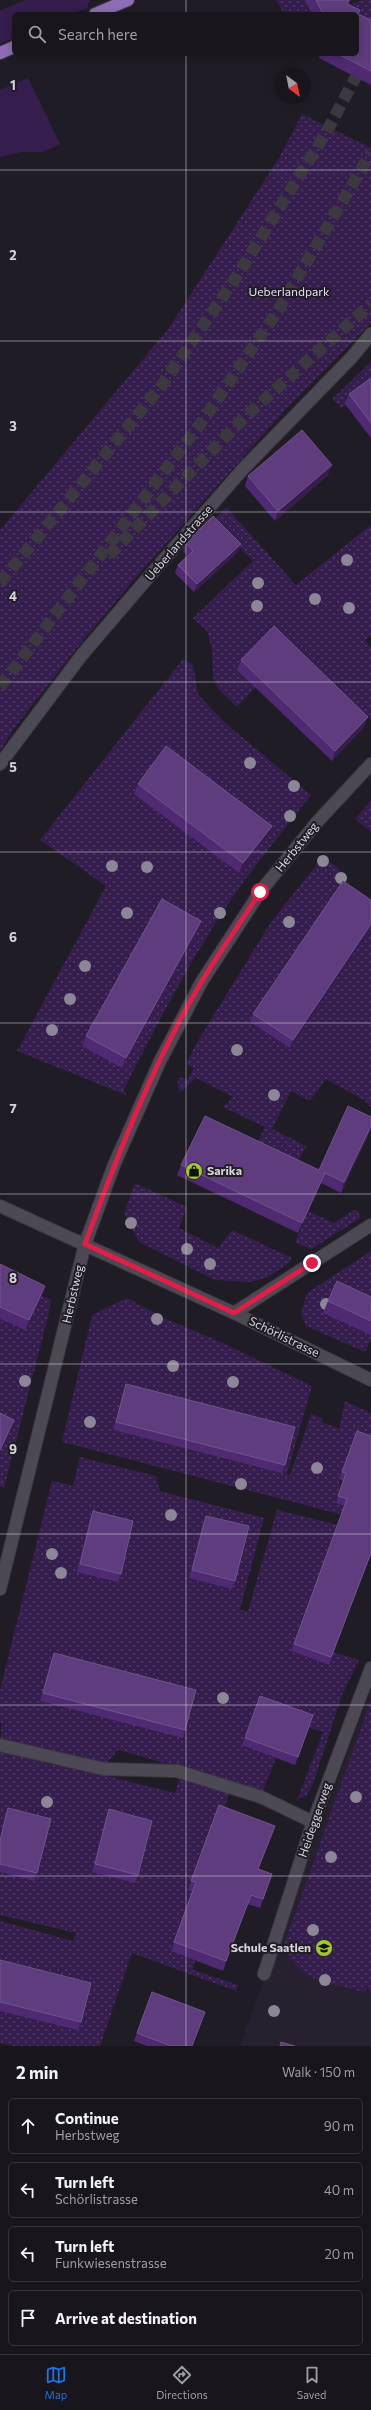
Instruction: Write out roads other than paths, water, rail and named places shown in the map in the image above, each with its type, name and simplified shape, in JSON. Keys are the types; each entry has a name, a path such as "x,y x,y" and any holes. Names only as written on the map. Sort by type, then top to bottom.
{"main road":[{"path":"99,12 124,1"},
{"path":"0,53 12,48"}],"street":[{"name":"Ueberlandstrasse","path":"0,764 81,656 146,580 243,469 352,357 371,334"},
{"name":"Herbstweg","path":"0,1589 85,1244 117,1158 160,1062 202,981 260,892 318,821 371,764"},
{"name":"Schörlistrasse","path":"0,1206 234,1313 371,1380"},
{"path":"234,1313 371,1225"},
{"name":"Heideggerweg","path":"264,1974 313,1822 371,1668"},
{"path":"0,1745 104,1769 177,1771 261,1797 313,1822"}],"tunnel":[{"path":"0,583 162,385 235,279 326,133 371,48"},
{"path":"0,687 201,423 277,312 371,153"},
{"path":"109,555 246,416 371,304"}],"place":[{"name":"Sarika","path":"194,1171"},
{"name":"Schule Saatlen","path":"324,1948"}],"park label":[{"name":"Ueberlandpark","path":"289,292"}]}
